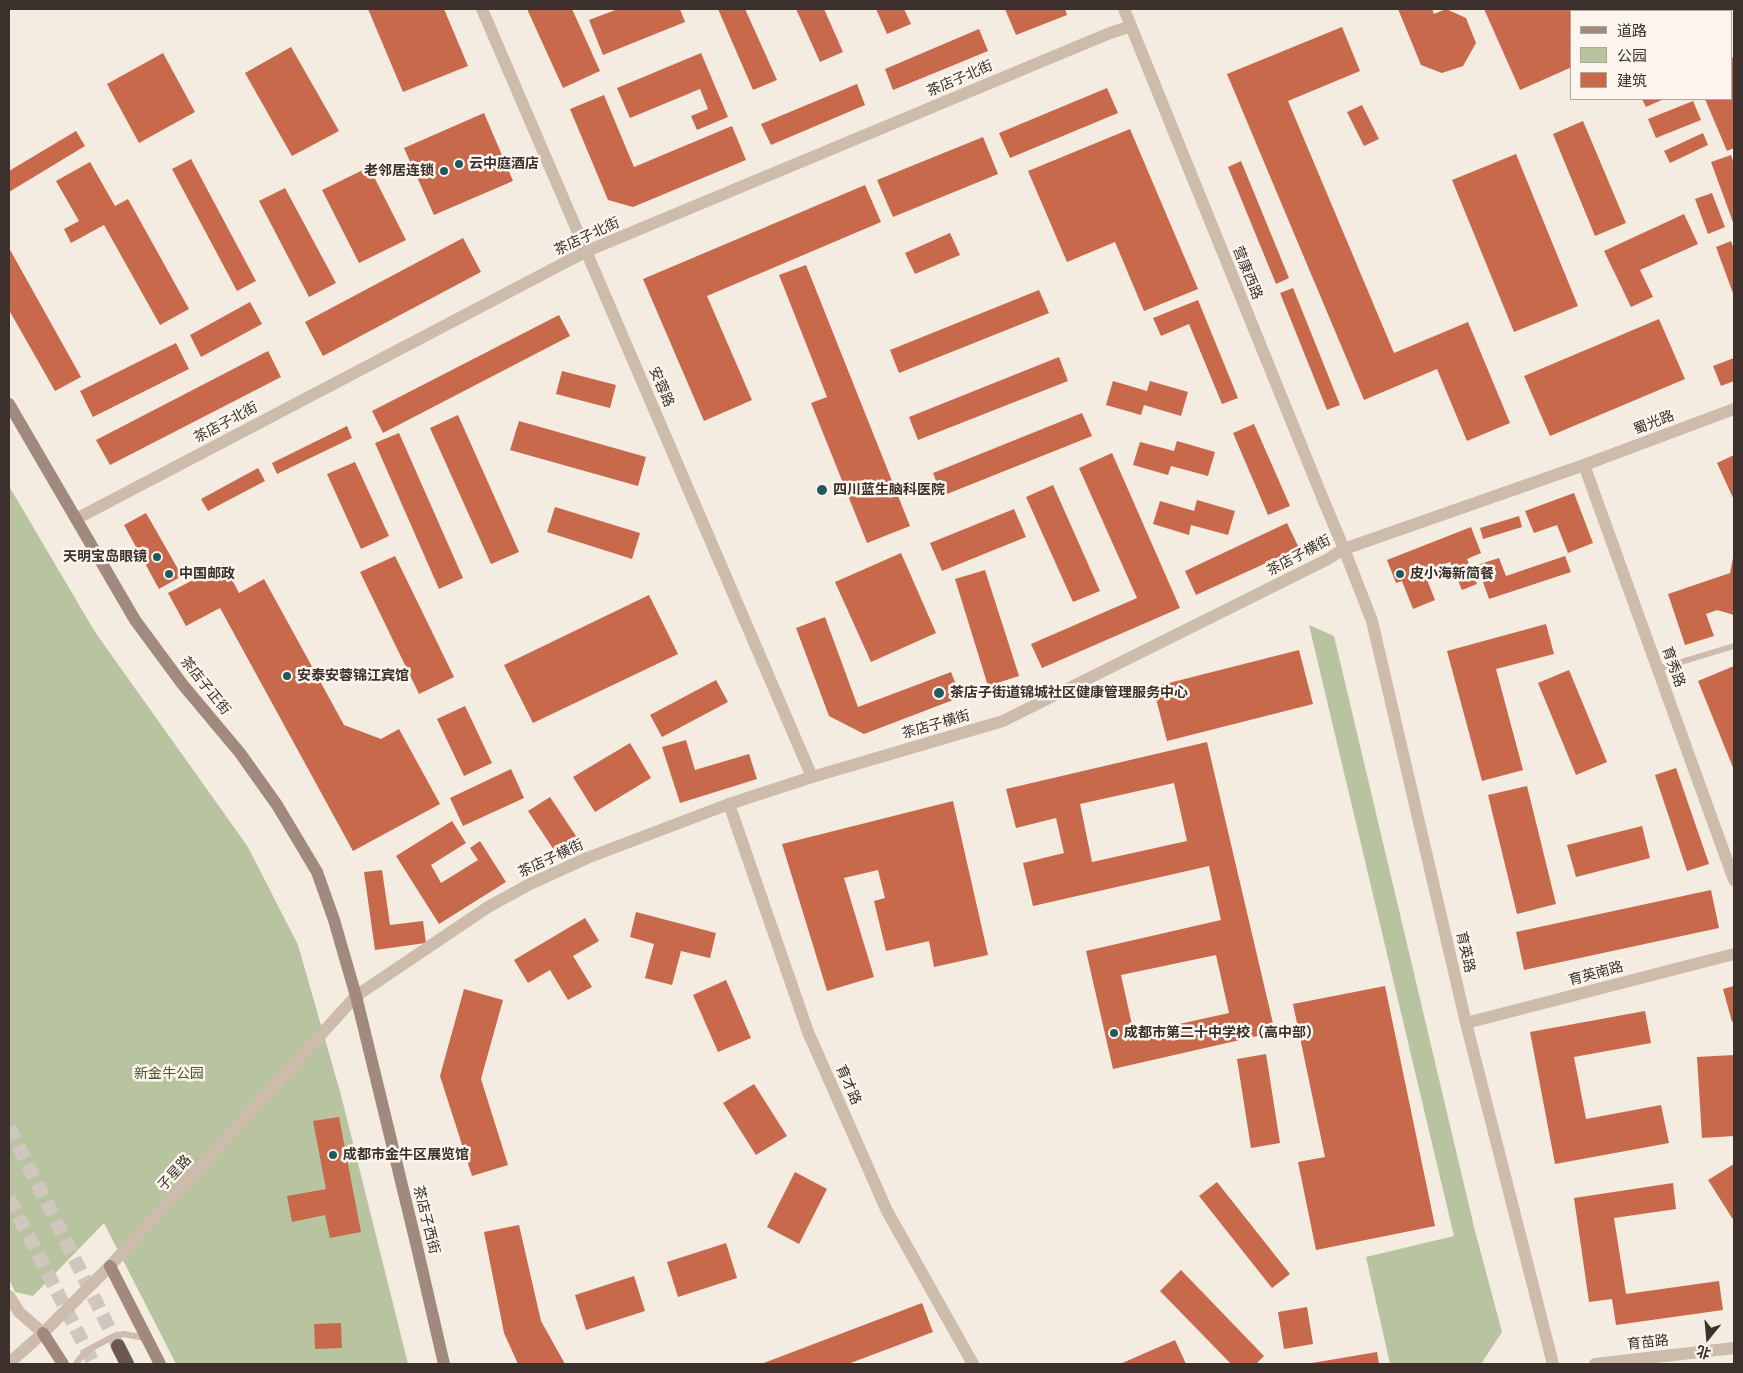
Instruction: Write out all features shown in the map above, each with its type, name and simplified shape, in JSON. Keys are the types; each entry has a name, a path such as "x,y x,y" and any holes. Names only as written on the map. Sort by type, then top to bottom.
{"highway":[{"path":"118,1346 127,1364"}],"main road":[{"name":"茶店子正街","path":"9,404 135,620 183,685 240,753 277,805 317,872 334,920 356,996"},
{"name":"茶店子西街","path":"356,996 444,1364"},
{"path":"110,1266 160,1364"},
{"path":"43,1333 62,1364"}],"street":[{"name":"安蓉路","path":"482,9 812,777"},
{"name":"营康西路","path":"1124,9 1344,549"},
{"name":"茶店子北街","path":"76,519 587,251 1101,36 1130,26"},
{"name":"蜀光路","path":"1584,466 1734,409"},
{"name":"茶店子横街","path":"356,996 488,907 530,884 587,858 729,804 812,777 1003,721 1328,559 1344,549 1584,466"},
{"name":"育秀路","path":"1584,466 1734,880"},
{"name":"育英路","path":"1344,549 1372,621 1466,1024 1553,1364"},
{"name":"育才路","path":"729,804 808,1032 887,1212 973,1364"},
{"name":"育英南路","path":"1466,1024 1734,954"},
{"name":"子星路","path":"9,1363 43,1333 110,1266 356,996"},
{"path":"9,1296 19,1312 43,1333"},
{"name":"育苗路","path":"1597,1364 1734,1348"}],"lane":[{"path":"1658,669 1734,646"},
{"path":"76,1364 90,1349 112,1337 124,1334 146,1338"}],"green space":[{"name":"新金牛公园","path":"9,486 95,632 248,847 298,945 341,1095 408,1364 176,1364 104,1223 33,1296 15,1292 9,1279"},
{"path":"1309,625 1334,636 1475,1231 1502,1332 1481,1364 1390,1364 1366,1257 1454,1236"}],"building":[{"path":"368,9 444,9 468,66 403,92"},
{"path":"527,9 572,9 600,71 563,88"},
{"path":"618,9 680,9 685,22 603,55 589,20"},
{"path":"718,9 745,9 777,80 753,90"},
{"path":"796,9 824,9 843,52 820,62"},
{"path":"876,9 904,9 911,24 887,34"},
{"path":"1005,9 1065,9 1067,15 1016,35"},
{"path":"1398,9 1432,9 1434,14 1446,9 1466,18 1476,43 1463,66 1442,73 1421,65"},
{"path":"1484,9 1641,9 1570,10 1570,68 1520,90"},
{"path":"1342,27 1360,71 1288,101 1394,353 1468,322 1510,423 1467,441 1437,369 1364,400 1227,74"},
{"path":"979,29 988,51 893,90 885,69"},
{"path":"291,47 339,131 292,156 245,73"},
{"path":"163,53 195,112 139,143 107,84"},
{"path":"701,53 728,117 697,130 691,116 708,109 700,89 630,118 617,88"},
{"path":"1733,58 1734,148 1727,151 1705,100 1733,100"},
{"path":"857,84 865,105 771,145 761,124"},
{"path":"1107,88 1118,113 1010,158 999,133"},
{"path":"604,95 634,167 732,126 746,160 633,207 608,200 570,109"},
{"path":"1642,100 1662,100 1646,107"},
{"path":"1693,101 1701,120 1656,138 1648,119"},
{"path":"1362,105 1379,139 1364,146 1347,112"},
{"name":"云中庭酒店","path":"484,113 513,181 434,215 404,148"},
{"path":"1583,121 1626,223 1595,236 1553,134"},
{"path":"1130,129 1198,289 1144,311 1115,242 1067,262 1028,171"},
{"path":"76,131 85,146 9,192 9,171"},
{"path":"1703,133 1708,145 1670,163 1664,151"},
{"path":"983,137 998,174 893,217 877,180"},
{"path":"1516,154 1578,306 1514,332 1452,180"},
{"path":"1731,155 1734,164 1734,225 1711,162"},
{"path":"191,159 256,281 237,291 172,169"},
{"path":"1241,161 1289,278 1276,284 1228,167"},
{"path":"90,162 115,206 128,199 189,309 160,325 104,225 71,243 64,229 79,221 56,181"},
{"path":"369,167 406,240 359,263 322,190"},
{"path":"865,185 881,222 707,296 752,400 704,421 643,279"},
{"path":"285,188 336,283 309,297 259,201"},
{"path":"1712,193 1725,227 1708,234 1695,199"},
{"path":"1684,214 1698,244 1640,270 1653,297 1631,307 1604,251"},
{"path":"950,233 960,255 915,274 905,253"},
{"path":"463,238 481,272 323,356 305,322"},
{"path":"1731,241 1734,249 1734,296 1716,247"},
{"path":"9,248 81,377 55,391 9,310"},
{"path":"806,265 910,526 867,543 811,403 827,397 779,275"},
{"path":"1293,288 1340,405 1327,410 1280,293"},
{"path":"1039,290 1049,313 899,373 890,350"},
{"path":"1198,300 1238,398 1222,404 1189,324 1161,336 1153,318"},
{"path":"250,302 262,324 201,357 190,335"},
{"path":"559,315 570,336 383,433 372,411"},
{"path":"1659,319 1685,379 1550,436 1524,376"},
{"path":"176,343 189,369 93,417 80,391"},
{"path":"268,351 281,377 110,465 96,440"},
{"path":"1059,357 1068,381 918,440 909,417"},
{"path":"1734,358 1734,381 1721,386 1713,366"},
{"path":"562,371 616,385 610,408 556,394"},
{"path":"1113,381 1147,391 1150,381 1188,392 1181,416 1144,405 1141,415 1106,405"},
{"path":"1082,413 1092,436 942,496 933,473"},
{"path":"458,415 519,552 491,564 430,428"},
{"path":"519,421 646,457 638,486 510,450"},
{"path":"1254,424 1290,506 1268,515 1233,433"},
{"path":"347,426 352,438 277,474 272,463"},
{"path":"399,433 463,578 439,589 375,443"},
{"path":"1177,441 1215,452 1208,476 1171,466 1168,475 1133,465 1140,442 1174,451"},
{"path":"1112,453 1180,608 1042,668 1031,644 1137,598 1079,468"},
{"path":"1734,455 1734,500 1717,463"},
{"path":"355,462 389,536 361,549 327,474"},
{"path":"258,468 265,481 208,511 201,499"},
{"path":"1053,485 1100,591 1073,602 1026,497"},
{"path":"1574,493 1593,543 1568,553 1557,525 1534,533 1525,511"},
{"path":"1197,500 1235,511 1228,535 1191,525 1189,535 1153,524 1160,501 1194,511"},
{"path":"555,507 640,533 632,559 547,532"},
{"path":"1014,509 1026,537 942,571 930,543"},
{"path":"146,513 182,576 159,589 124,525"},
{"path":"1519,516 1522,527 1483,539 1480,528"},
{"path":"1287,523 1299,548 1196,595 1185,571"},
{"path":"1471,527 1481,553 1467,559 1477,584 1462,590 1450,562 1424,572 1435,600 1413,609 1402,581 1396,583 1387,560"},
{"path":"901,553 936,633 871,662 835,582"},
{"path":"395,556 454,677 419,694 360,572"},
{"path":"1565,556 1571,572 1489,599 1477,565 1499,558 1506,576"},
{"path":"1733,558 1734,615 1717,610 1706,614 1714,636 1685,645 1668,594 1730,573"},
{"name":"安泰安蓉锦江宾馆","path":"224,564 239,593 264,579 344,725 381,739 399,729 440,804 353,851 220,608 186,626 168,593"},
{"path":"985,570 1019,676 988,686 955,579"},
{"path":"649,595 678,654 533,723 504,665"},
{"path":"825,617 858,707 951,672 961,697 864,734 829,716 796,628"},
{"path":"1546,624 1554,654 1496,669 1523,770 1482,781 1447,651"},
{"path":"1299,650 1313,704 1167,741 1153,687"},
{"path":"1734,666 1734,770 1698,681"},
{"path":"1569,670 1607,762 1576,775 1538,683"},
{"path":"716,680 728,702 662,737 650,715"},
{"path":"465,706 492,763 464,776 437,719"},
{"path":"686,740 695,770 749,754 757,779 680,803 662,747"},
{"path":"1207,742 1275,1032 1113,1069 1086,951 1221,920 1209,866 1033,906 1023,863 1064,853 1056,818 1016,828 1006,789","holes":["1174,783 1187,841 1092,862 1080,804","1216,955 1229,1013 1134,1034 1121,975"]},
{"path":"630,743 651,778 595,812 573,777"},
{"path":"1676,768 1709,864 1687,871 1655,775"},
{"path":"511,769 524,798 463,826 450,798"},
{"path":"1527,786 1556,904 1517,914 1488,795"},
{"path":"550,797 576,836 554,850 528,811"},
{"path":"953,801 988,955 934,967 929,941 886,951 874,901 885,898 878,870 844,878 874,977 827,991 782,844"},
{"path":"452,821 466,843 431,865 441,883 478,860 470,848 480,841 506,882 439,924 396,856"},
{"path":"1642,826 1650,858 1576,877 1567,845"},
{"path":"382,870 390,925 423,921 426,943 375,950 364,872"},
{"path":"1711,890 1719,928 1524,970 1516,932"},
{"path":"636,912 716,933 710,958 681,951 672,985 645,978 654,944 630,937"},
{"path":"585,918 599,941 573,956 592,987 568,1000 550,970 528,983 514,960"},
{"path":"726,980 751,1038 718,1052 693,995"},
{"path":"1385,986 1435,1226 1316,1250 1298,1162 1325,1157 1293,1004"},
{"path":"1734,986 1734,1021 1732,1022 1723,989"},
{"path":"464,989 503,1000 481,1079 508,1165 472,1176 440,1076"},
{"path":"1645,1011 1651,1043 1574,1057 1586,1119 1661,1105 1669,1143 1555,1164 1530,1032"},
{"path":"1266,1054 1280,1143 1251,1148 1237,1059"},
{"path":"1734,1055 1734,1136 1702,1138 1697,1057"},
{"path":"754,1084 787,1136 756,1155 723,1103"},
{"name":"成都市金牛区展览馆","path":"339,1117 361,1232 330,1238 325,1215 292,1222 287,1196 326,1189 313,1121"},
{"path":"1734,1164 1734,1221 1708,1180"},
{"path":"795,1172 827,1189 799,1244 767,1227"},
{"path":"1217,1182 1290,1274 1272,1288 1199,1196"},
{"path":"1673,1183 1676,1209 1614,1218 1626,1294 1719,1281 1723,1310 1616,1325 1612,1299 1589,1302 1574,1198"},
{"path":"519,1225 541,1321 565,1364 518,1364 504,1333 484,1232"},
{"path":"726,1243 737,1278 678,1297 667,1262"},
{"path":"1181,1270 1264,1356 1256,1364 1231,1364 1160,1291"},
{"path":"634,1276 645,1311 586,1330 575,1295"},
{"path":"922,1303 933,1332 848,1364 761,1364"},
{"path":"1307,1307 1313,1344 1284,1349 1278,1312"},
{"path":"341,1323 342,1348 315,1349 314,1324"},
{"path":"1175,1340 1186,1364 1120,1364"},
{"path":"1377,1352 1379,1364 1312,1364 1312,1363"}],"tunnel":[{"path":"9,1127 118,1346"},
{"path":"9,1198 94,1364"}],"place":[{"name":"云中庭酒店","path":"459,164"},
{"name":"老邻居连锁","path":"444,171"},
{"name":"四川蓝生脑科医院","path":"822,490"},
{"name":"天明宝岛眼镜","path":"157,557"},
{"name":"中国邮政","path":"169,574"},
{"name":"皮小海新简餐","path":"1400,574"},
{"name":"安泰安蓉锦江宾馆","path":"287,676"},
{"name":"茶店子街道锦城社区健康管理服务中心","path":"939,693"},
{"name":"成都市第二十中学校（高中部）","path":"1114,1033"},
{"name":"成都市金牛区展览馆","path":"333,1155"}]}
